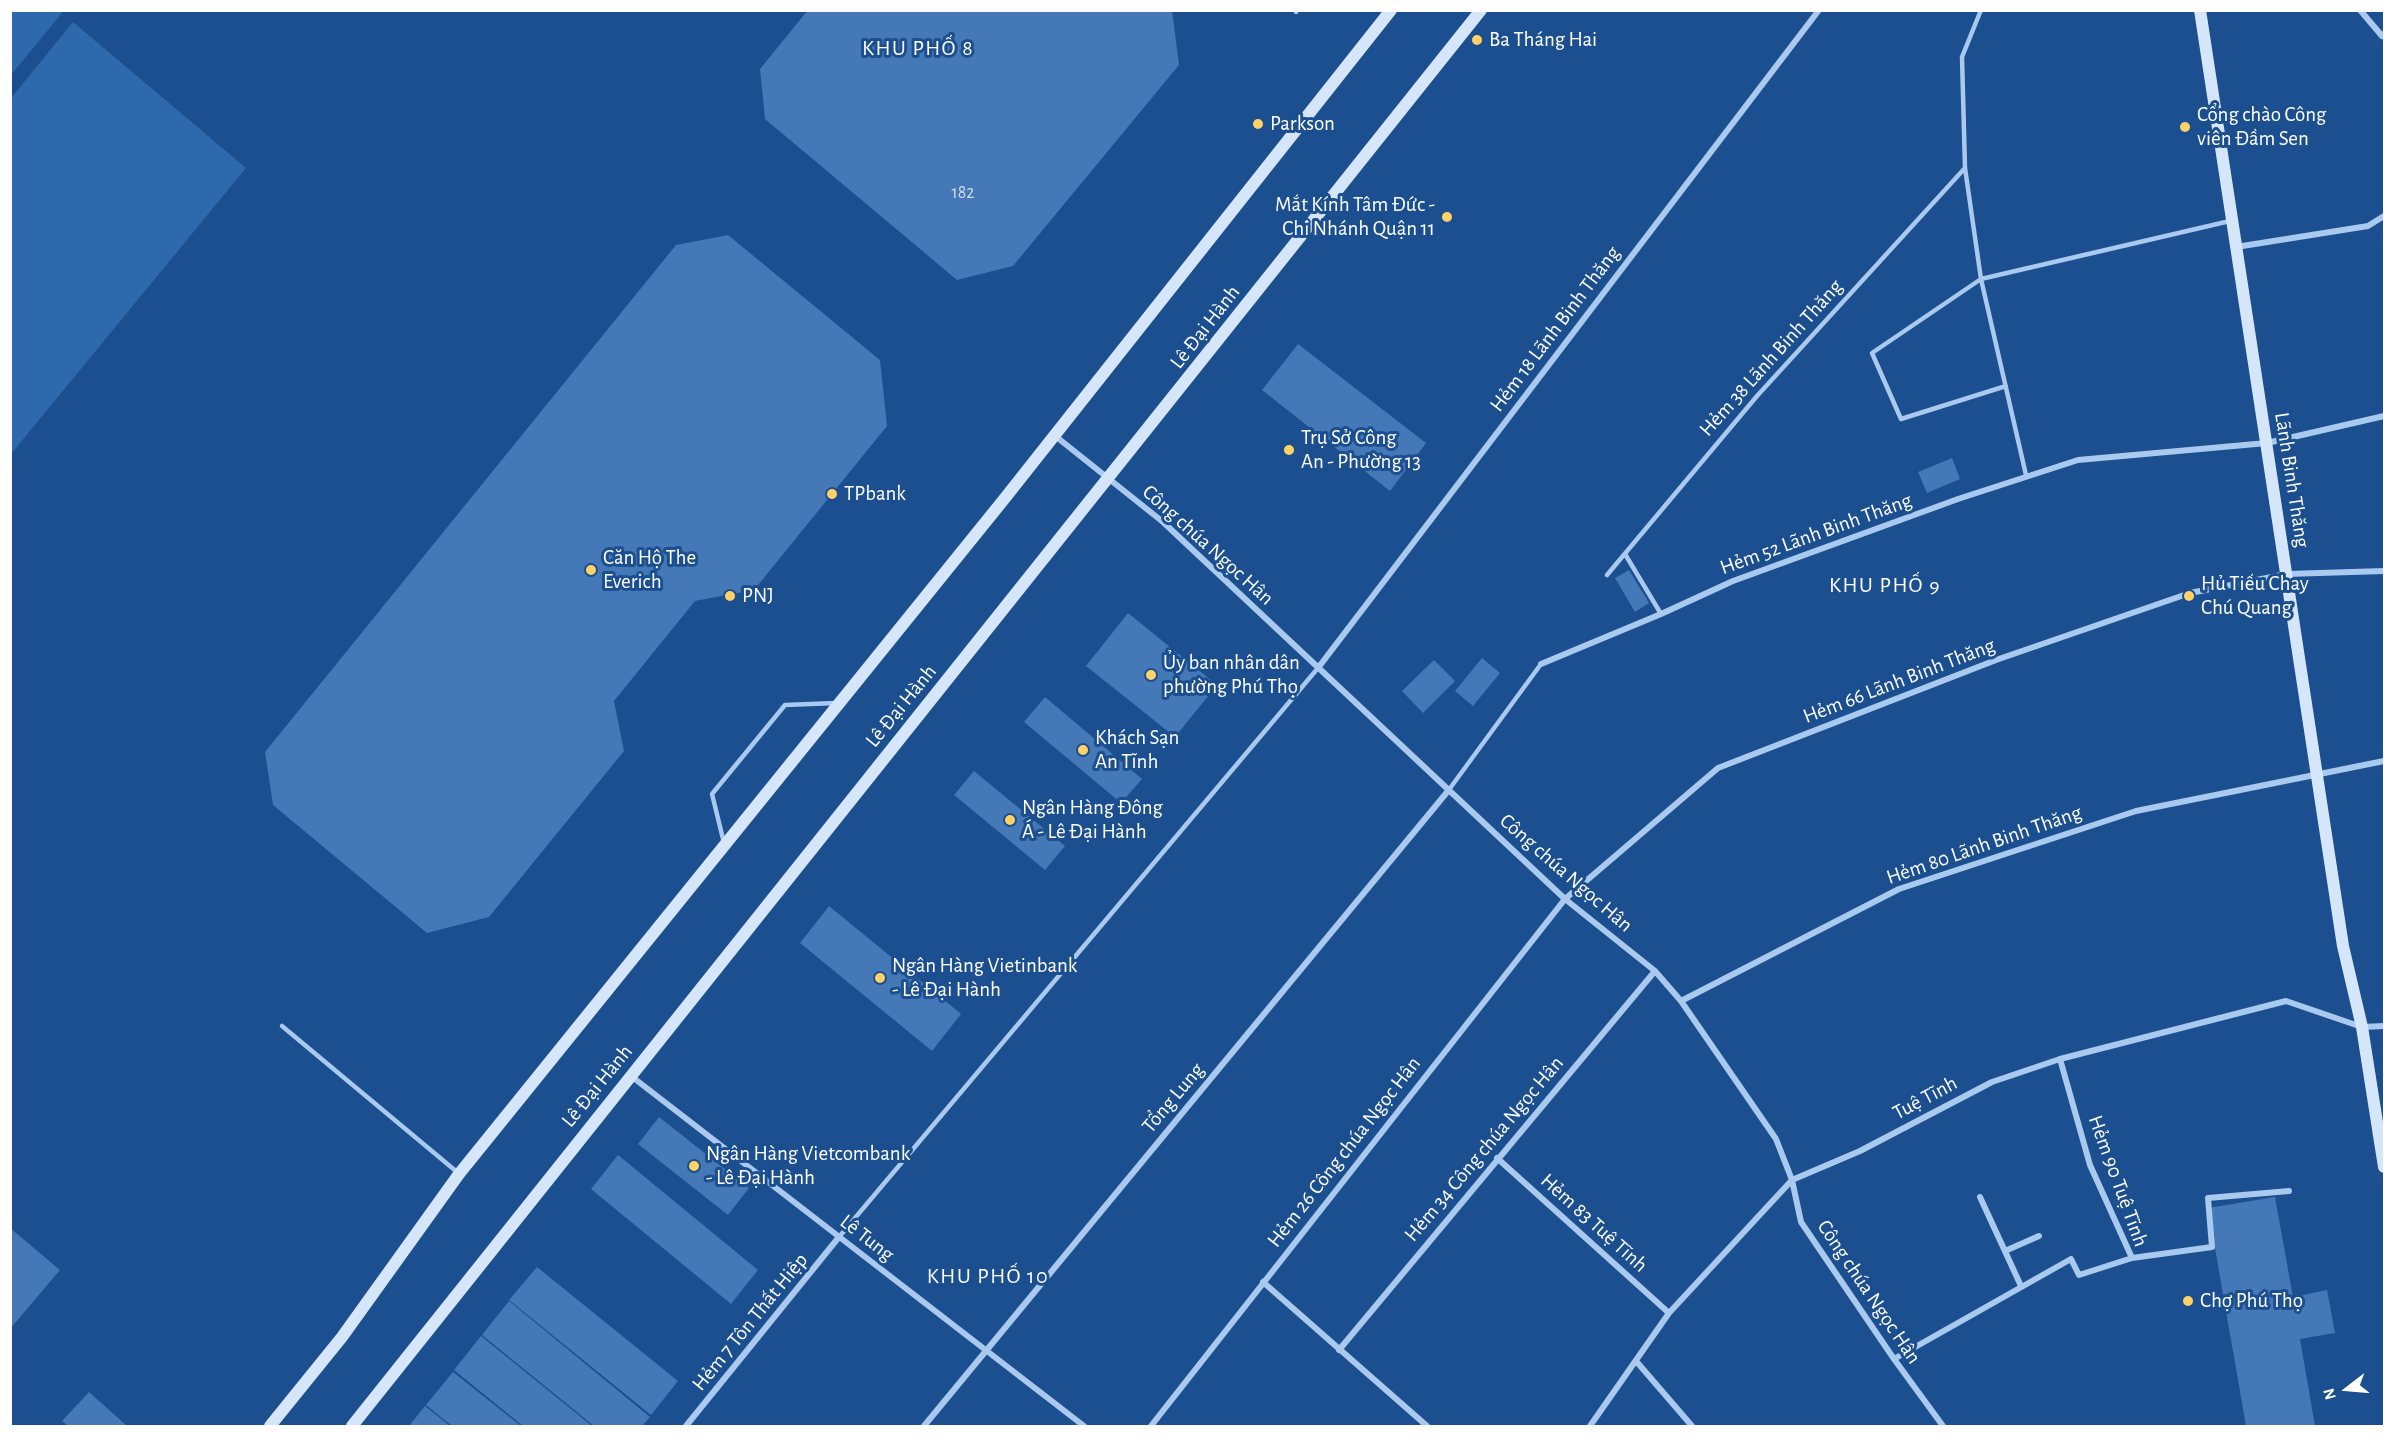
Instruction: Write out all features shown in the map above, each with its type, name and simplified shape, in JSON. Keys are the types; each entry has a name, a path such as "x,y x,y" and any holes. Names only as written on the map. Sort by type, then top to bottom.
{"main road":[{"path":"270,1426 342,1337 459,1174 1054,435 1391,10"},
{"name":"Lê Đại Hành","path":"351,1426 1481,10"},
{"name":"Lãnh Binh Thăng","path":"2200,10 2343,946 2362,1027 2385,1167"}],"street":[{"name":"Hẻm 18 Lãnh Binh Thăng","path":"1318,668 1819,10"},
{"path":"2361,10 2382,36 2385,34"},
{"path":"2236,246 2368,226 2385,216"},
{"name":"Hẻm 52 Lãnh Binh Thăng","path":"1541,663 1661,614 1733,581 2026,475 2078,460 2267,442 2385,416"},
{"name":"Công chúa Ngọc Hân","path":"1054,435 1163,522 1564,899 1655,971 1681,1002 1776,1139 1792,1180 1801,1222 1894,1359 1943,1426"},
{"name":"Hẻm 66 Lãnh Binh Thăng","path":"1564,899 1718,768 1996,660 2190,593 2287,574 2385,571"},
{"name":"Hẻm 80 Lãnh Binh Thăng","path":"1681,1002 1899,889 2136,811 2385,761"},
{"name":"Tổng Lung","path":"924,1426 1448,791"},
{"name":"Hẻm 26 Công chúa Ngọc Hân","path":"1151,1426 1564,899"},
{"name":"Hẻm 34 Công chúa Ngọc Hân","path":"1339,1350 1655,971"},
{"name":"Tuệ Tĩnh","path":"1590,1426 1669,1312 1792,1180 1860,1151 1992,1082 2060,1059 2286,1001 2362,1027 2385,1026"},
{"name":"Hẻm 90 Tuệ Tĩnh","path":"1894,1359 2071,1259 2079,1275 2132,1258 2090,1165 2060,1059"},
{"name":"Lê Tung","path":"630,1076 1084,1426"},
{"name":"Hẻm 83 Tuệ Tĩnh","path":"1497,1158 1669,1312"},
{"path":"2132,1258 2212,1247 2208,1198 2289,1191"},
{"path":"1980,1197 2022,1286"},
{"path":"2005,1251 2039,1236"},
{"name":"Hẻm 7 Tôn Thất Hiệp","path":"686,1426 839,1237"},
{"path":"1263,1282 1427,1426"},
{"path":"1636,1361 1692,1426"}],"lane":[{"path":"1981,10 1962,57 1965,168 1981,279 2026,475"},
{"name":"Hẻm 38 Lãnh Binh Thăng","path":"1607,575 1757,396 1965,168"},
{"path":"2006,386 1900,419 1872,353 1981,279 2233,221"},
{"path":"1624,554 1661,614"},
{"name":"Hẻm 52 Lãnh Binh Thăng","path":"1448,791 1541,663"},
{"path":"839,1237 1318,668"},
{"path":"725,844 712,794 759,735 785,705 839,703"},
{"path":"282,1026 459,1174"}],"shaded area":[{"path":"11,10 60,10 62,13 11,75"},
{"path":"73,22 246,168 11,454 11,98"}],"building":[{"path":"808,10 1172,10 1179,65 1013,266 957,280 765,119 760,69"},
{"name":"Căn Hộ The Everich","path":"728,235 880,360 887,426 754,590 695,601 614,701 624,751 489,917 427,933 273,805 265,752 676,245"},
{"path":"1298,344 1426,443 1390,491 1262,390"},
{"path":"1952,458 1960,479 1927,493 1918,472"},
{"path":"1629,570 1649,603 1635,612 1615,578"},
{"name":"Ủy ban nhân dân phường Phú Thọ","path":"1128,613 1217,685 1175,737 1086,666"},
{"path":"1482,658 1500,673 1473,706 1455,691"},
{"path":"1434,660 1455,681 1423,713 1402,691"},
{"name":"Khách Sạn An Tĩnh","path":"1045,697 1142,779 1121,803 1024,722"},
{"name":"Ngân Hàng Đông Á - Lê Đại Hành","path":"974,771 1065,846 1045,870 954,795"},
{"name":"Ngân Hàng Vietinbank - Lê Đại Hành","path":"829,906 961,1014 932,1051 800,943"},
{"name":"Ngân Hàng Vietcombank - Lê Đại Hành","path":"659,1117 749,1188 728,1215 638,1144"},
{"path":"618,1155 758,1270 731,1304 591,1189"},
{"path":"2275,1197 2293,1297 2327,1290 2335,1333 2300,1339 2315,1426 2246,1426 2208,1208"},
{"path":"10,1228 60,1270 10,1329"},
{"path":"537,1267 678,1381 651,1415 509,1300"},
{"path":"509,1301 650,1417 642,1426 594,1426 482,1335"},
{"path":"481,1336 592,1426 523,1426 454,1370"},
{"path":"453,1372 521,1426 452,1426 426,1405"},
{"path":"89,1392 127,1426 68,1426 62,1421"},
{"path":"425,1406 450,1426 409,1426"}],"place":[{"name":"Ba Tháng Hai","path":"1477,40"},
{"name":"Parkson","path":"1258,124"},
{"name":"Cổng chào Công viên Đầm Sen","path":"2185,127"},
{"name":"Mắt Kính Tâm Đức - Chi Nhánh Quận 11","path":"1447,217"},
{"name":"Trụ Sở Công An - Phường 13","path":"1289,450"},
{"name":"TPbank","path":"832,494"},
{"name":"Căn Hộ The Everich","path":"591,570"},
{"name":"PNJ","path":"730,596"},
{"name":"Hủ Tiếu Chay Chú Quang","path":"2189,596"},
{"name":"Ủy ban nhân dân phường Phú Thọ","path":"1151,675"},
{"name":"Khách Sạn An Tĩnh","path":"1083,750"},
{"name":"Ngân Hàng Đông Á - Lê Đại Hành","path":"1010,820"},
{"name":"Ngân Hàng Vietinbank - Lê Đại Hành","path":"880,978"},
{"name":"Ngân Hàng Vietcombank - Lê Đại Hành","path":"694,1166"},
{"name":"Chợ Phú Thọ","path":"2188,1301"}],"district":[{"name":"KHU PHỐ 8","path":"918,48"},
{"name":"KHU PHỐ 9","path":"1885,585"},
{"name":"KHU PHỐ 10","path":"988,1276"}]}
